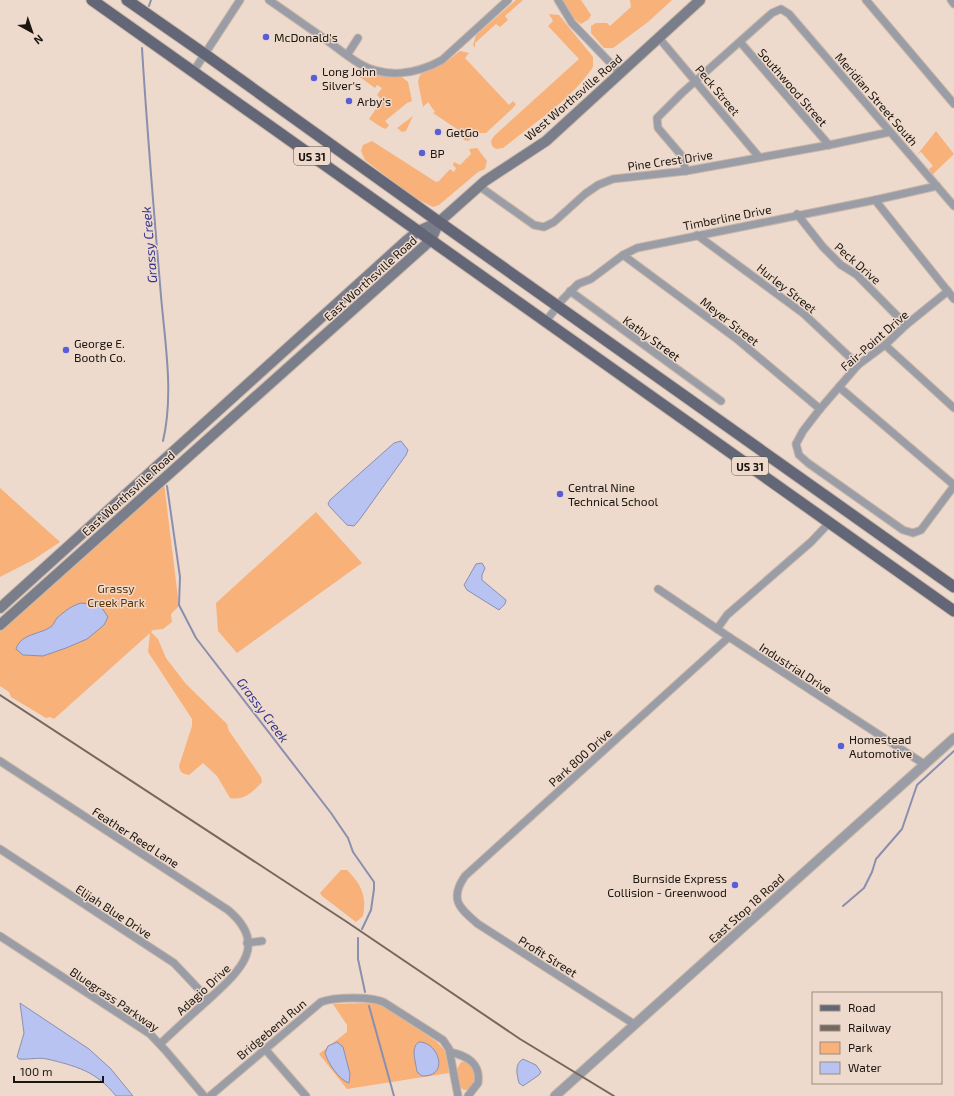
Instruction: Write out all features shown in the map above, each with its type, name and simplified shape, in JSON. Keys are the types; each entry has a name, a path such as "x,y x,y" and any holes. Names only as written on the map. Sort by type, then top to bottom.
{"main road":[{"name":"US 31","path":"92,0 954,611"},
{"name":"US 31","path":"127,0 206,54 439,222 954,587"},
{"name":"West Worthsville Road","path":"439,222 479,186 546,140 700,0"},
{"name":"East Worthsville Road","path":"0,608 418,231 439,222"},
{"name":"East Worthsville Road","path":"0,625 431,240 439,222"}],"street":[{"path":"193,72 240,0"},
{"path":"269,0 361,65 386,72 412,73 429,68 452,53 508,0"},
{"path":"558,0 572,23 620,73"},
{"path":"866,0 954,104"},
{"path":"951,0 954,4"},
{"name":"Meridian Street South","path":"740,43 772,13 781,9 790,14 954,206"},
{"path":"347,55 358,38"},
{"name":"Peck Street","path":"659,38 759,157"},
{"path":"686,172 681,155 658,128 657,118 696,81 740,43"},
{"name":"Southwood Street","path":"740,43 829,145"},
{"name":"Pine Crest Drive","path":"479,186 534,226 544,227 554,222 585,194 598,185 613,179 686,172 890,132"},
{"name":"Timberline Drive","path":"546,321 570,291 578,284 591,280 623,255 651,243 875,200 937,186"},
{"path":"875,200 954,299"},
{"name":"Peck Drive","path":"797,214 823,247 841,265 857,275 906,325"},
{"name":"Hurley Street","path":"697,235 804,314 858,365"},
{"name":"Meyer Street","path":"623,255 738,340 820,409"},
{"name":"Kathy Street","path":"570,291 721,401"},
{"name":"Fair-Point Drive","path":"820,409 858,365 885,345 906,325 948,291"},
{"path":"885,345 954,408"},
{"path":"820,409 803,431 796,444 799,455 904,530 913,533 921,530 954,485 839,387"},
{"path":"717,629 727,615 810,542 829,523"},
{"name":"Industrial Drive","path":"658,589 924,764"},
{"name":"Park 800 Drive","path":"457,898 457,887 465,876 729,637"},
{"name":"East Stop 18 Road","path":"555,1096 954,738"},
{"name":"Feather Reed Lane","path":"0,761 228,910 240,923 248,943"},
{"name":"Elijah Blue Drive","path":"0,849 174,963 208,999"},
{"name":"Profit Street","path":"457,898 463,911 478,924 634,1024"},
{"name":"Bluegrass Parkway","path":"0,936 146,1031 160,1044 204,1096"},
{"path":"248,943 262,941"},
{"name":"Adagio Drive","path":"160,1044 238,971 247,953 248,943"},
{"name":"Bridgebend Run","path":"210,1096 321,1002 330,999 376,999 385,1003 443,1040 450,1052"},
{"path":"265,1049 306,1096"},
{"path":"458,1096 450,1052 466,1056 477,1068 478,1083 468,1096"}],"green space":[{"path":"516,0 523,0 505,16 508,20 500,27 496,24 475,43 475,48 473,45 476,35"},
{"path":"562,0 581,0 591,15 589,19 581,24 570,14"},
{"path":"630,0 672,0 648,22 613,48 604,48 591,33 591,26 596,23 607,23 610,26 631,7"},
{"path":"549,14 559,15 593,57 593,67 563,101 503,148 496,149 492,146 491,141 494,136 579,59 548,26 553,21"},
{"path":"460,51 469,53 465,58 509,105 513,101 516,104 486,133 477,133 468,141 464,140 460,131 433,113 435,112 428,102 423,107 418,82 421,74 446,62"},
{"path":"362,70 384,76 402,77 408,82 412,101 407,103 385,121 389,125 386,129 369,119 382,100 377,95 382,88 377,85 375,88 357,75"},
{"path":"413,116 406,131 402,132 397,128"},
{"path":"936,131 954,154 932,175 929,169 933,166 921,152 917,155"},
{"path":"372,141 436,182 439,181 450,169 454,172 456,168 453,165 454,162 460,165 471,154 469,149 477,148 487,161 485,169 478,172 439,205 433,207 407,194 365,160 361,151 363,145"},
{"name":"Grassy Creek Park","path":"164,483 179,606 171,614 172,622 163,629 153,630 151,632 158,639 166,658 186,684 227,724 229,731 261,777 262,782 255,789 248,795 240,798 230,798 217,776 203,763 189,775 181,771 179,766 192,726 192,719 148,652 150,633 54,719 50,717 46,718 11,697 9,692 0,686 0,631"},
{"path":"0,488 60,542 33,560 0,577"},
{"path":"316,512 362,563 237,653 218,631 216,603"},
{"path":"341,870 347,870 352,875 362,891 364,902 363,916 356,922 320,893"},
{"path":"333,1004 381,1004 437,1042 446,1052 449,1073 347,1089 319,1054 347,1032 347,1025"},
{"path":"461,1062 466,1062 472,1068 474,1075 472,1086 469,1090 464,1090 460,1087 457,1069"}],"water":[{"path":"401,441 408,450 406,455 360,519 354,526 347,525 330,507 328,504 330,500 394,443"},
{"path":"482,563 485,568 482,575 482,580 506,600 505,604 499,610 467,590 464,585 476,564"},
{"path":"81,603 100,605 108,617 104,625 87,639 43,656 23,655 16,649 18,644 26,637 52,626 56,619 63,613 71,607"},
{"path":"20,1003 89,1049 111,1069 133,1096 116,1096 93,1075 67,1064 44,1058 19,1059 17,1057 24,1033"},
{"path":"337,1042 343,1047 350,1074 349,1083 334,1071 325,1053 328,1046"},
{"path":"419,1042 432,1047 436,1053 439,1066 431,1075 422,1076 417,1072 414,1051 416,1044"},
{"path":"523,1059 536,1065 541,1072 523,1086 519,1083 517,1067"}],"waterway":[{"name":"Grassy Creek","path":"149,6 151,0"},
{"name":"Grassy Creek","path":"142,48 168,368 168,405 163,441"},
{"name":"Grassy Creek","path":"167,486 180,577 179,605 196,638 331,813 348,838 353,852 374,882 371,910 362,929"},
{"path":"843,906 864,888 872,872 876,859 902,829 917,785 954,751"},
{"name":"Grassy Creek","path":"358,938 358,959 365,992"},
{"name":"Grassy Creek","path":"369,1006 394,1096"}],"railway":[{"path":"0,695 347,922 520,1039 614,1096"}],"place":[{"name":"McDonald's","path":"266,37"},
{"name":"Long John Silver's","path":"314,78"},
{"name":"Arby's","path":"349,101"},
{"name":"GetGo","path":"438,132"},
{"name":"BP","path":"422,153"},
{"name":"George E. Booth Co.","path":"66,350"},
{"name":"Central Nine Technical School","path":"560,494"},
{"name":"Homestead Automotive","path":"841,746"},
{"name":"Burnside Express Collision - Greenwood","path":"735,885"}]}
